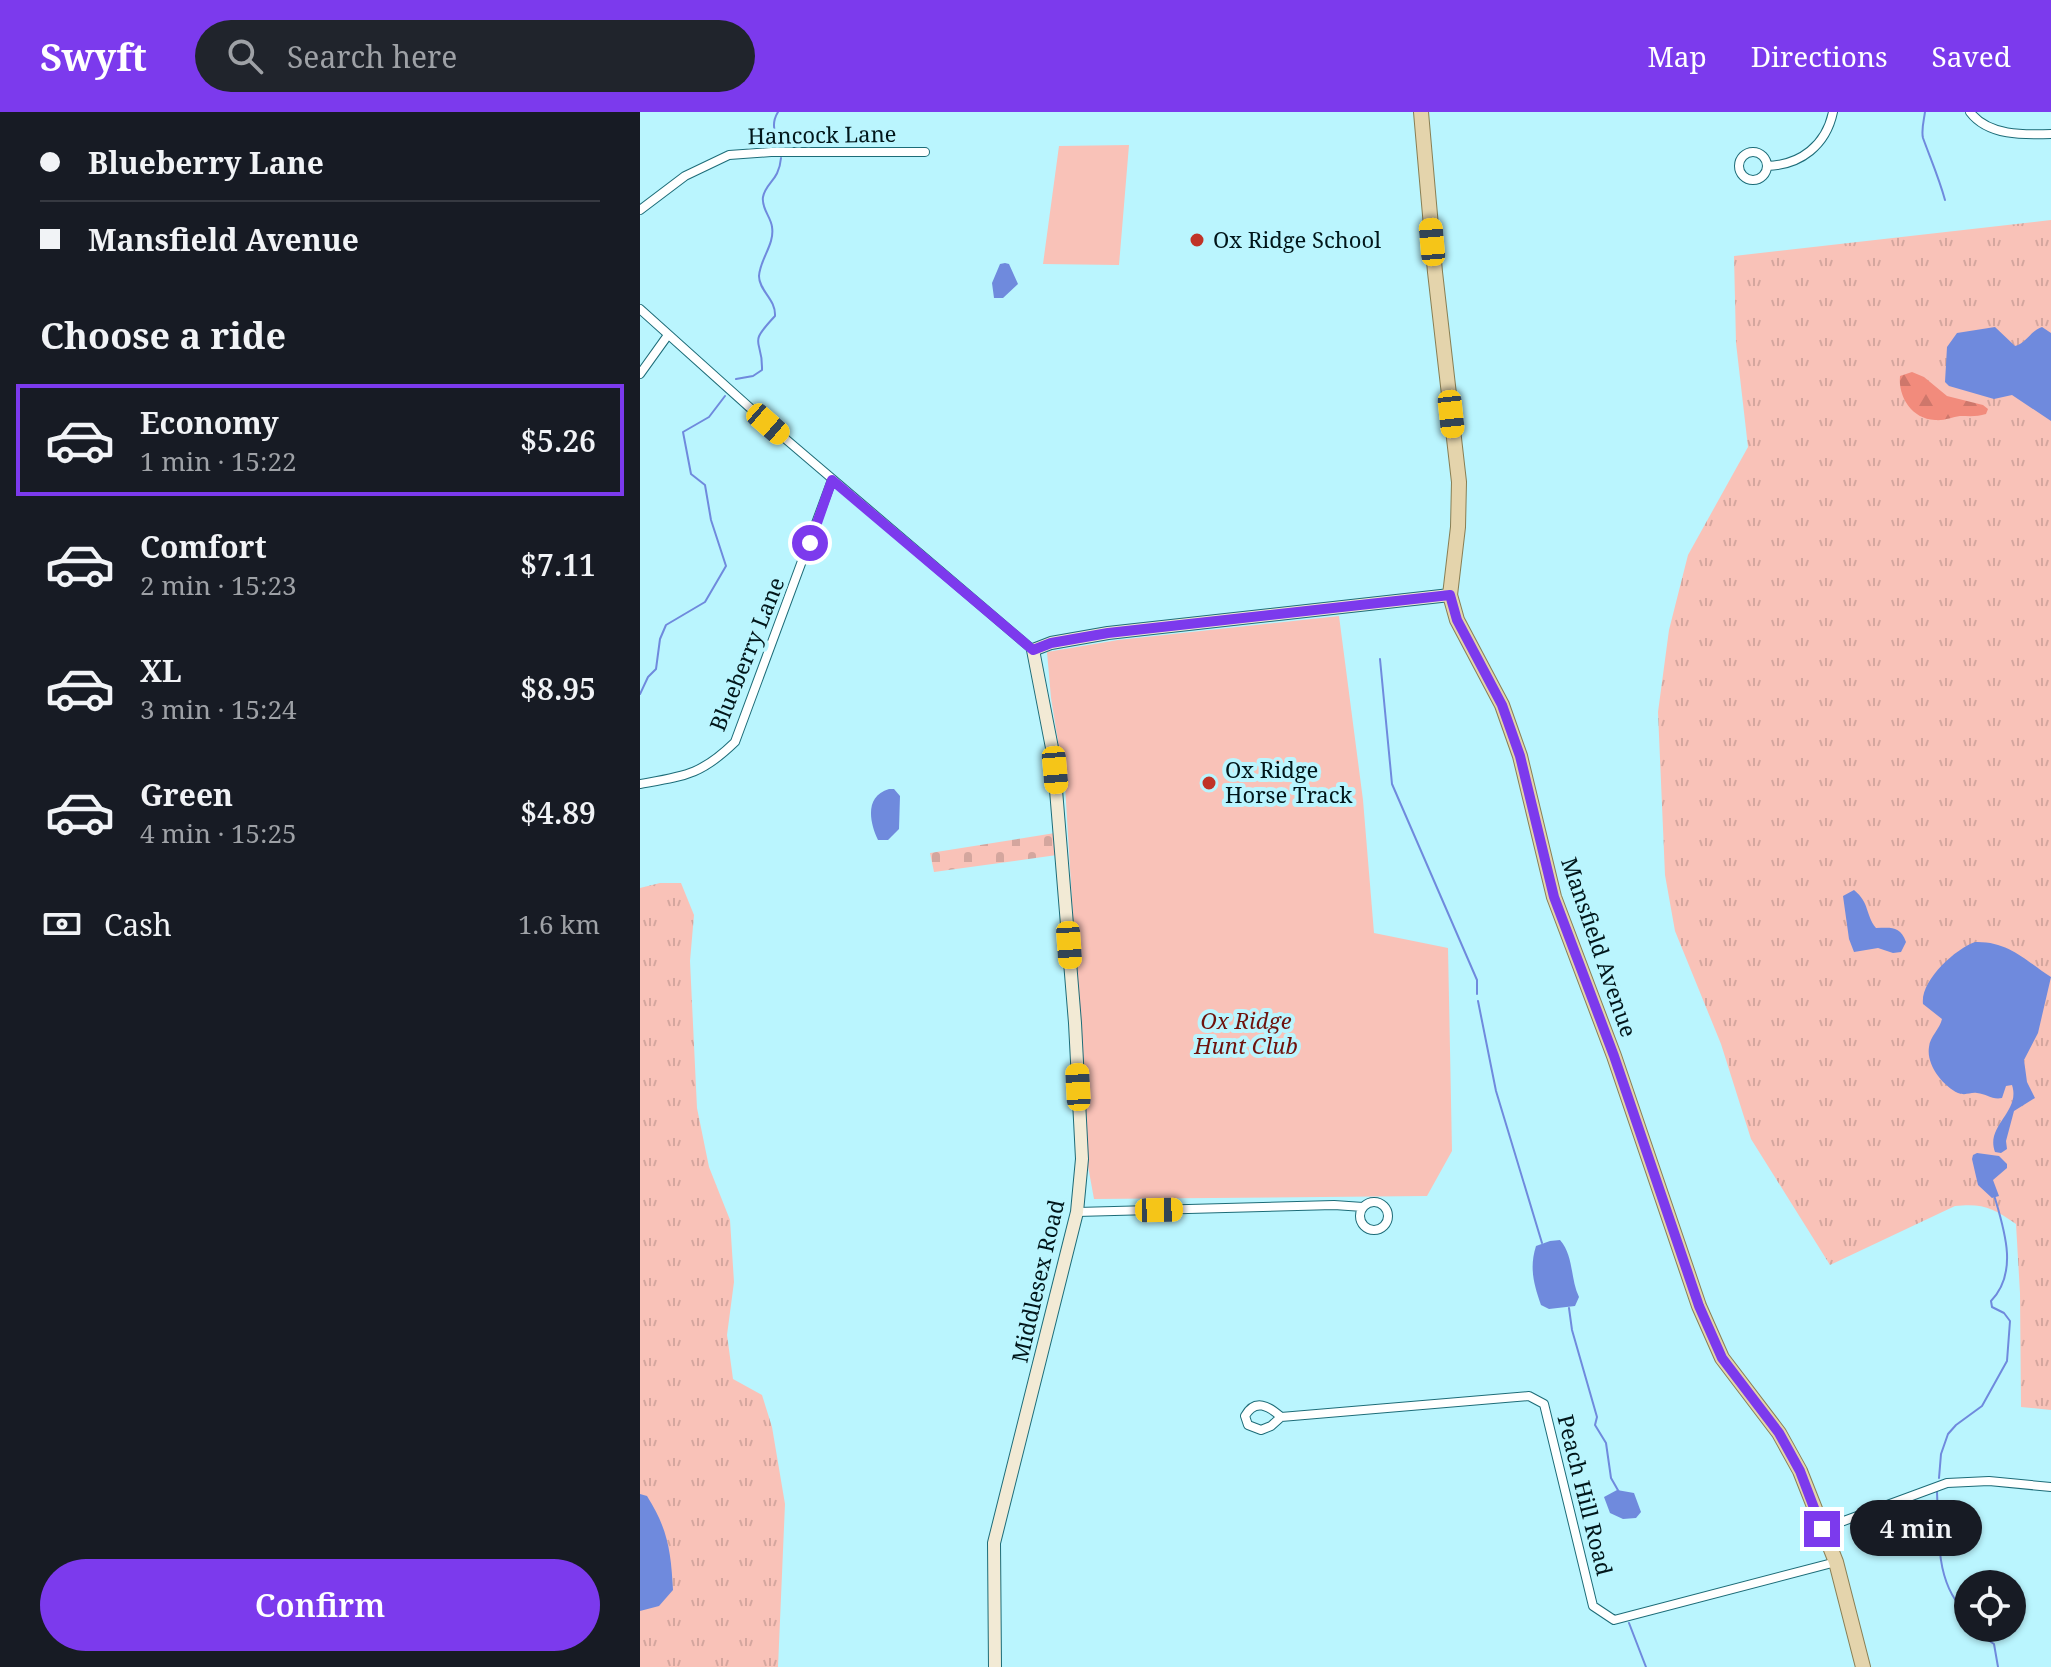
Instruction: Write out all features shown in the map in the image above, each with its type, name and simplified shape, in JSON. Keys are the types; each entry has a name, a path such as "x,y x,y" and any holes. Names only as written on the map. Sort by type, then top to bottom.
{"main road":[{"name":"Mansfield Avenue","path":"1421,112 1459,482 1458,527 1450,595 1457,620 1502,705 1520,756 1554,897 1614,1056 1699,1306 1722,1358 1779,1433 1800,1471 1836,1562 1863,1667"},
{"path":"1033,650 1051,643 1108,633 1450,595"},
{"name":"Middlesex Road","path":"995,1667 994,1543 1077,1212 1082,1159 1074,1010 1053,753 1033,650"}],"street":[{"path":"1767,166 1803,158 1820,143 1830,127 1833,112"},
{"path":"1970,112 1999,131 2051,134"},
{"name":"Hancock Lane","path":"640,210 685,176 729,155 925,152"},
{"path":"640,309 832,480 1033,650"},
{"path":"640,374 668,335"},
{"name":"Blueberry Lane","path":"640,784 684,776 713,763 735,742 832,480"},
{"path":"1077,1212 1330,1205 1363,1207"},
{"name":"Peach Hill Road","path":"1281,1417 1529,1396 1544,1404 1593,1606 1614,1620 1836,1562"},
{"path":"1822,1529 1947,1483 1989,1481 2051,1487"}],"green space":[{"path":"1129,145 1119,265 1043,264 1059,146"},
{"path":"2051,220 2051,1410 2021,1407 2016,1224 1987,1208 1955,1206 1830,1265 1751,1139 1721,1044 1675,931 1665,875 1658,712 1669,630 1688,555 1748,447 1736,343 1734,256"},
{"path":"1912,372 1924,377 1947,396 1983,405 1988,409 1986,414 1938,420 1920,416 1908,406 1901,392 1900,376"},
{"name":"Ox Ridge Hunt Club","path":"1339,616 1363,800 1374,933 1448,948 1452,1151 1427,1196 1094,1199 1088,1166 1065,785 1047,652 1118,640"},
{"path":"1055,833 1057,855 934,872 930,853"},
{"path":"660,883 681,883 694,915 690,961 697,1108 709,1167 730,1220 734,1282 727,1335 733,1379 762,1395 772,1427 785,1504 778,1667 640,1667 640,888"}],"water":[{"path":"1000,264 1009,264 1018,284 1003,298 994,298 992,283"},
{"path":"1995,327 2015,346 2042,327 2051,333 2051,421 2012,395 1994,399 1949,386 1945,382 1947,347 1957,333"},
{"path":"894,789 900,796 899,829 888,840 878,840 871,810 876,797"},
{"path":"1854,890 1863,899 1876,928 1894,929 1901,933 1906,942 1901,952 1878,948 1854,952 1849,939 1843,896"},
{"path":"1975,942 2007,948 2051,977 2038,1033 2024,1060 2027,1082 2035,1098 2014,1111 2006,1141 2007,1149 2001,1153 1995,1152 1993,1142 1998,1126 2012,1103 2012,1085 2006,1086 2002,1098 1958,1093 1937,1074 1929,1054 1930,1043 1942,1019 1923,1004 1927,986 1940,967"},
{"path":"1977,1153 1999,1156 2007,1164 2007,1168 1993,1180 1999,1196 1992,1198 1978,1185 1972,1159"},
{"path":"1560,1240 1568,1253 1579,1297 1575,1306 1549,1309 1541,1305 1536,1290 1534,1254 1536,1246"},
{"path":"1617,1490 1634,1493 1641,1512 1636,1518 1623,1519 1610,1513 1604,1497"},
{"path":"640,1494 647,1496 664,1530 673,1590 659,1606 640,1611"}],"waterway":[{"path":"778,112 774,130 783,147"},
{"path":"1925,112 1923,138 1945,200"},
{"path":"736,379 753,376 762,370 758,338 775,316 759,276 772,233 763,197 778,172 781,158"},
{"path":"640,694 648,677 656,669 660,639 666,625 705,602 726,566 711,520 705,485 691,474 683,432 709,417 725,396"},
{"path":"1380,659 1392,784 1477,980 1477,994"},
{"path":"1478,1001 1496,1091 1542,1243"},
{"path":"1939,1478 1941,1454 1948,1434 1982,1406 2007,1361 2010,1321 2004,1313 1992,1307 1991,1301 2000,1290 2007,1264 2005,1236 1994,1195"},
{"path":"1569,1308 1572,1330 1597,1417 1595,1425 1606,1443 1611,1478 1619,1492"},
{"path":"1937,1492 1940,1558 1954,1597"},
{"path":"1629,1623 1646,1667"},
{"path":"1991,1642 1998,1667"}],"place":[{"name":"Ox Ridge School","path":"1197,240"},
{"name":"Ox Ridge Horse Track","path":"1209,783"}],"route":[{"path":"810,543 832,480 1033,650 1051,643 1108,633 1339,610 1450,595 1457,620 1502,705 1520,756 1554,897 1614,1056 1699,1306 1722,1358 1779,1433 1800,1471 1822,1529"}]}
